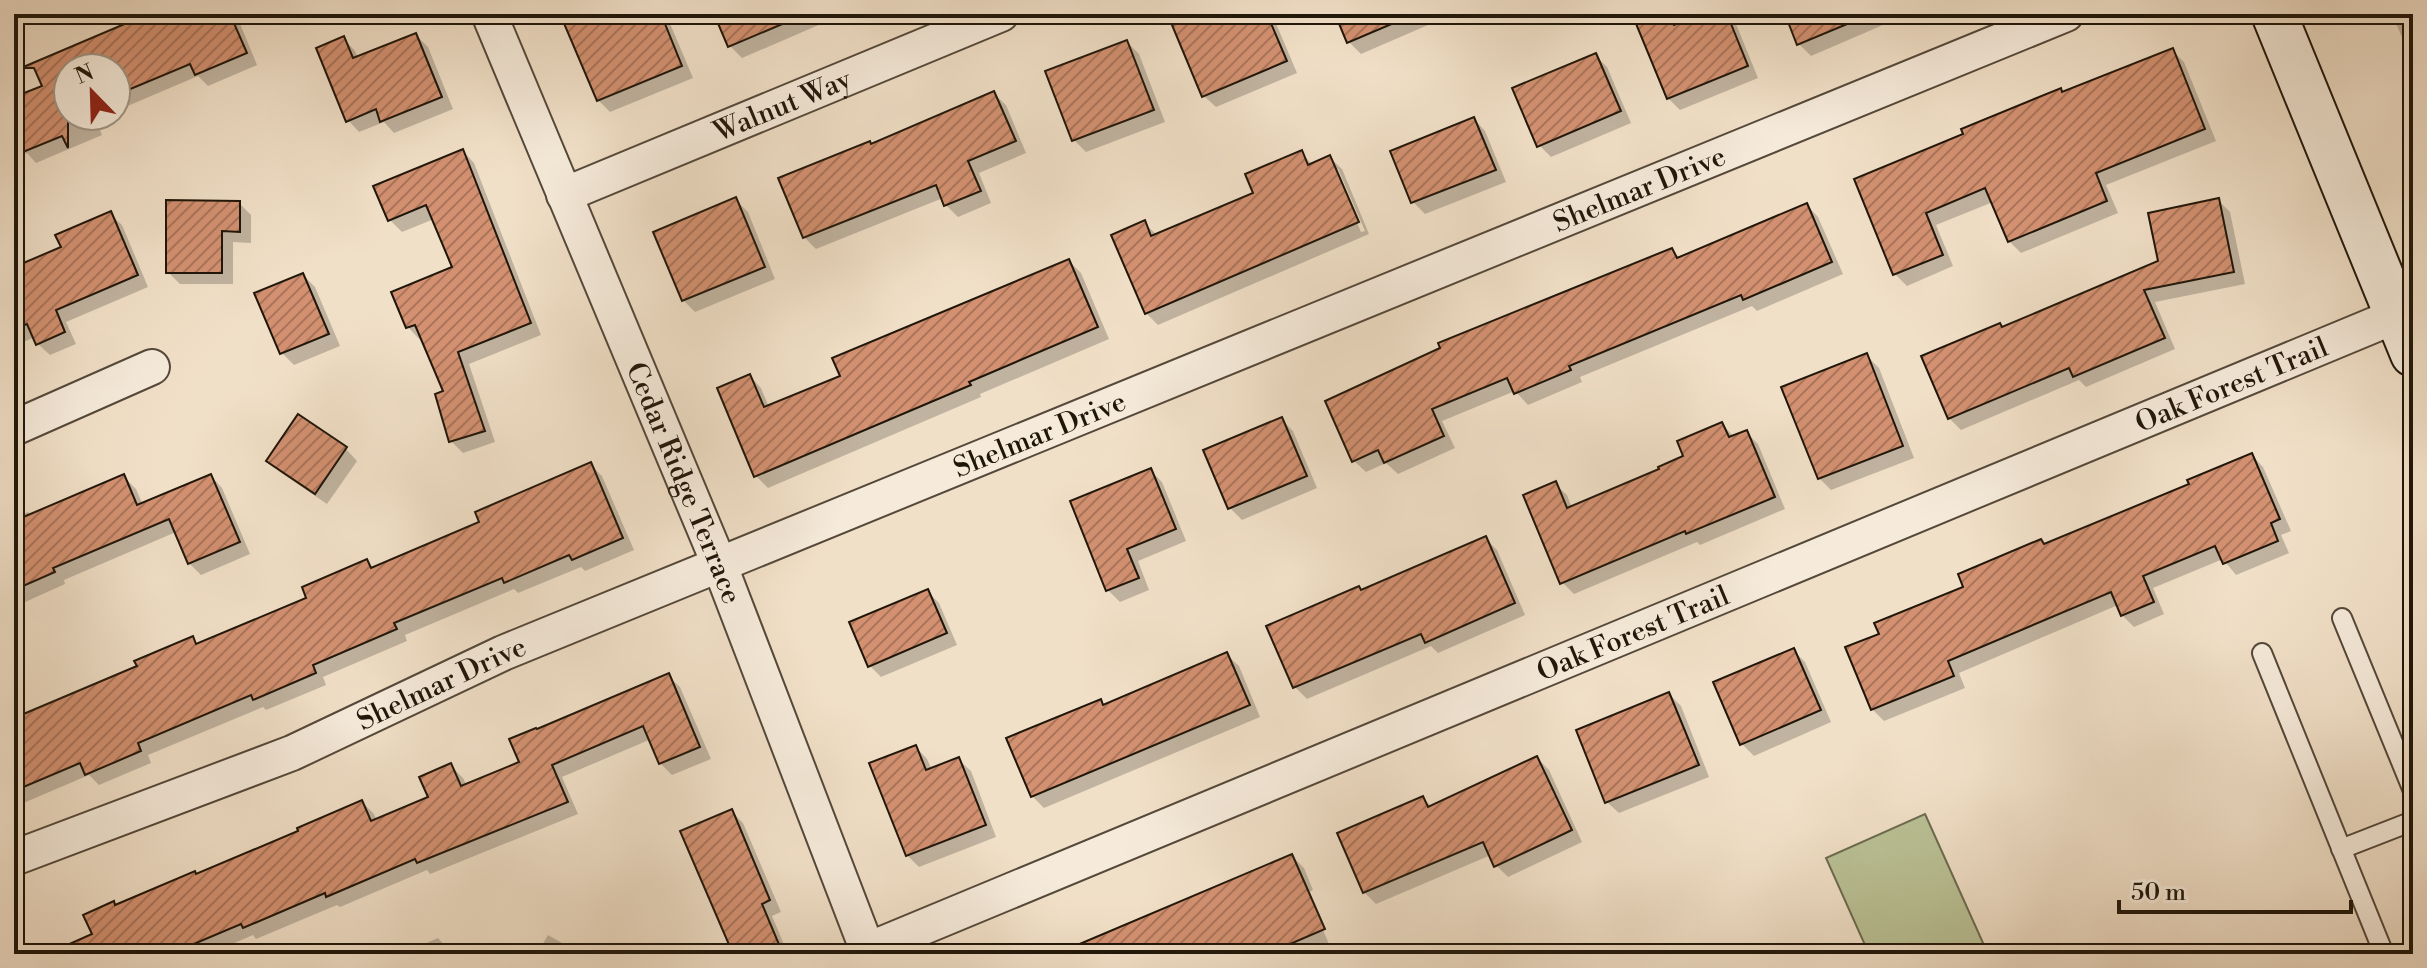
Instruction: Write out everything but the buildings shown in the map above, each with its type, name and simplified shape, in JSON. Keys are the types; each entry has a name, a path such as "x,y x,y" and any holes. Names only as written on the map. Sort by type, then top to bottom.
{"main road":[{"path":"2274,14 2400,314"}],"street":[{"name":"Cedar Ridge Terrace","path":"489,14 720,566 869,952"},
{"name":"Walnut Way","path":"564,195 1001,14"},
{"name":"Shelmar Drive","path":"14,858 292,753 503,653 2066,14"},
{"name":"Oak Forest Trail","path":"869,952 2400,314"},
{"path":"14,428 152,367"}],"lane":[{"path":"2342,618 2413,791"},
{"path":"2262,653 2384,954"},
{"path":"2341,849 2413,821"}],"green space":[{"path":"1925,814 1988,954 1869,954 1826,858"}]}
